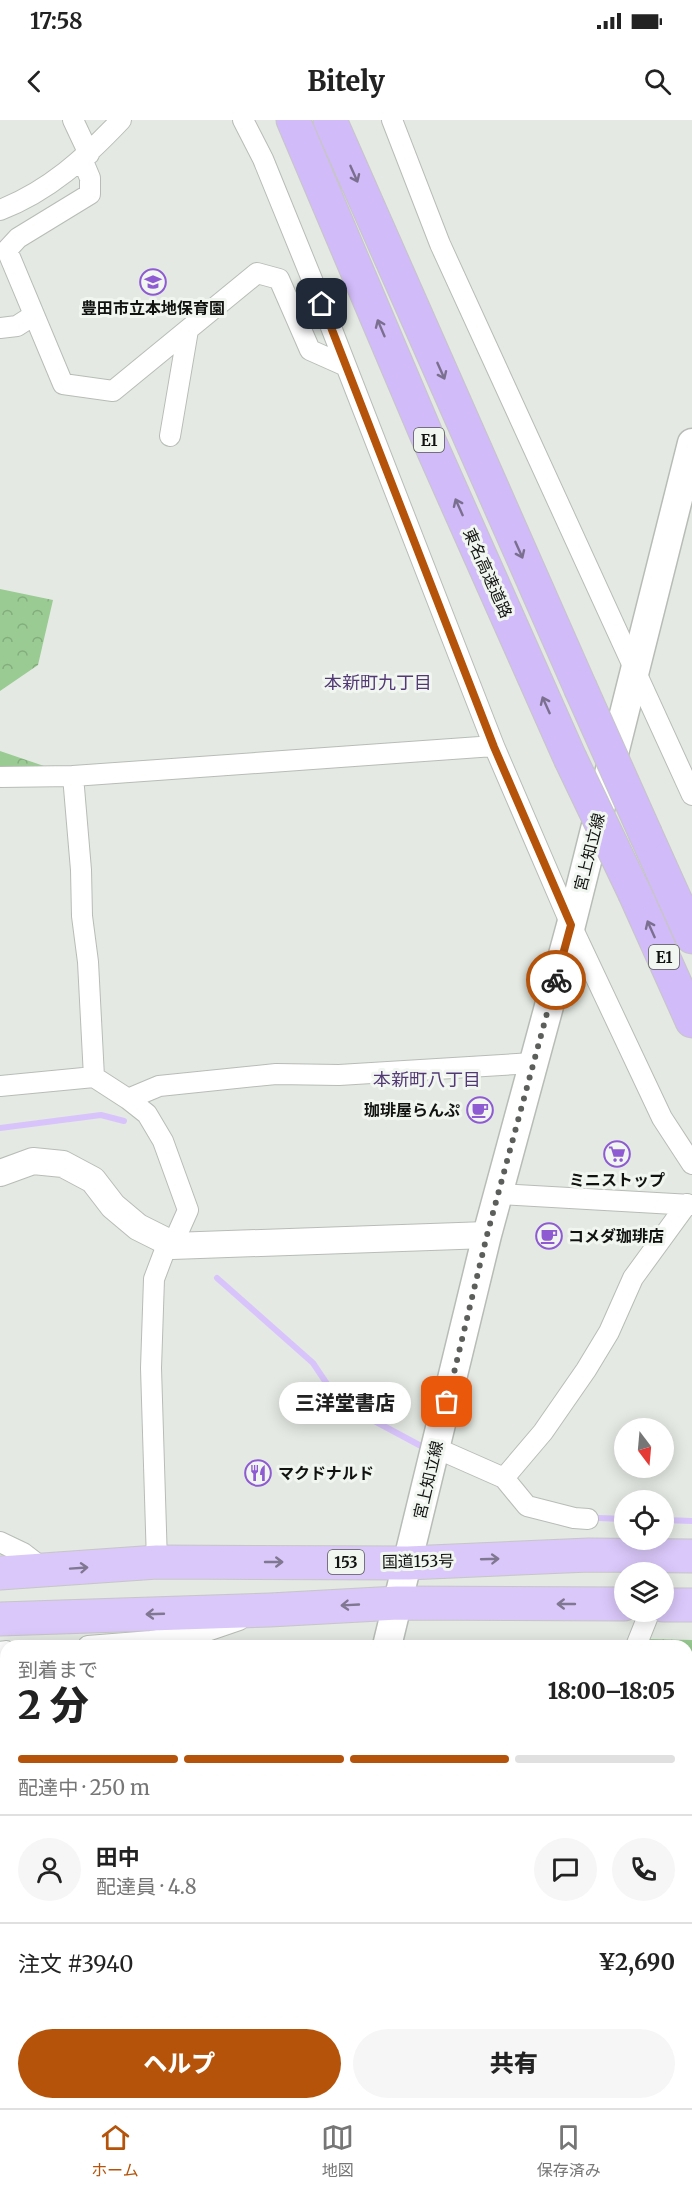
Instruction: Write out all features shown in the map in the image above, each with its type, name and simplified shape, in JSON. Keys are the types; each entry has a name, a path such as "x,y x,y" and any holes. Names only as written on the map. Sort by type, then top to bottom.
{"highway":[{"name":"東名高速道路","path":"292,120 427,436 570,759 635,894 692,1021"},
{"name":"E1","path":"330,120 579,687 692,937"},
{"name":"国道153号","path":"0,1573 157,1562 408,1563 589,1555 692,1556"},
{"path":"0,1619 270,1610 397,1603 614,1604"},
{"path":"674,1605 692,1605"}],"main road":[{"name":"宮上知立線","path":"388,1640 487,1235 571,925 692,442"}],"street":[{"path":"73,120 90,178 90,194 18,238 7,250 63,384 113,391 257,273 279,279 310,350 346,366"},
{"path":"0,210 14,205 54,182 85,157 121,120"},
{"path":"243,120 263,159 346,366 494,747 571,925 662,1118 692,1164"},
{"path":"392,120 440,244 692,795"},
{"path":"0,327 17,326 34,315"},
{"path":"170,436 188,330"},
{"path":"0,777 73,776 494,747"},
{"path":"73,776 81,870 82,916 88,962 94,1077"},
{"path":"128,1099 159,1086 276,1074 339,1075 533,1063"},
{"path":"0,1086 94,1077 128,1099 147,1114 163,1141 188,1210 154,1279 151,1368 157,1562"},
{"path":"0,1173 33,1161 63,1164 93,1180 112,1206 138,1227 170,1244 487,1235"},
{"path":"498,1194 689,1204"},
{"path":"504,1478 543,1432 586,1370 609,1332 633,1278 689,1204"},
{"path":"436,1448 504,1478 527,1506 574,1518 588,1519"},
{"path":"0,1542 23,1554 45,1570"},
{"path":"167,1640 198,1634 270,1610"},
{"path":"638,1640 646,1622"}],"green space":[{"path":"0,589 53,600 38,665 0,691"},
{"path":"0,751 44,766 0,768"},
{"path":"647,1639 692,1640 647,1640"}],"waterway":[{"path":"0,1128 101,1115 124,1121"},
{"path":"217,1278 313,1363 339,1402 421,1446"},
{"path":"599,1518 614,1519"},
{"path":"674,1520 692,1521"}],"way so far":[{"path":"447,1402 487,1235 556,980"}],"place":[{"name":"豊田市立本地保育園","path":"153,282"},
{"name":"珈琲屋らんぷ","path":"480,1110"},
{"name":"ミニストップ","path":"617,1154"},
{"name":"コメダ珈琲店","path":"549,1236"},
{"name":"三洋堂書店","path":"447,1402"},
{"name":"マクドナルド","path":"258,1473"}],"district":[{"name":"本新町九丁目","path":"378,682"},
{"name":"本新町八丁目","path":"427,1079"}],"route":[{"path":"322,304 494,747 571,925 556,980"}]}
